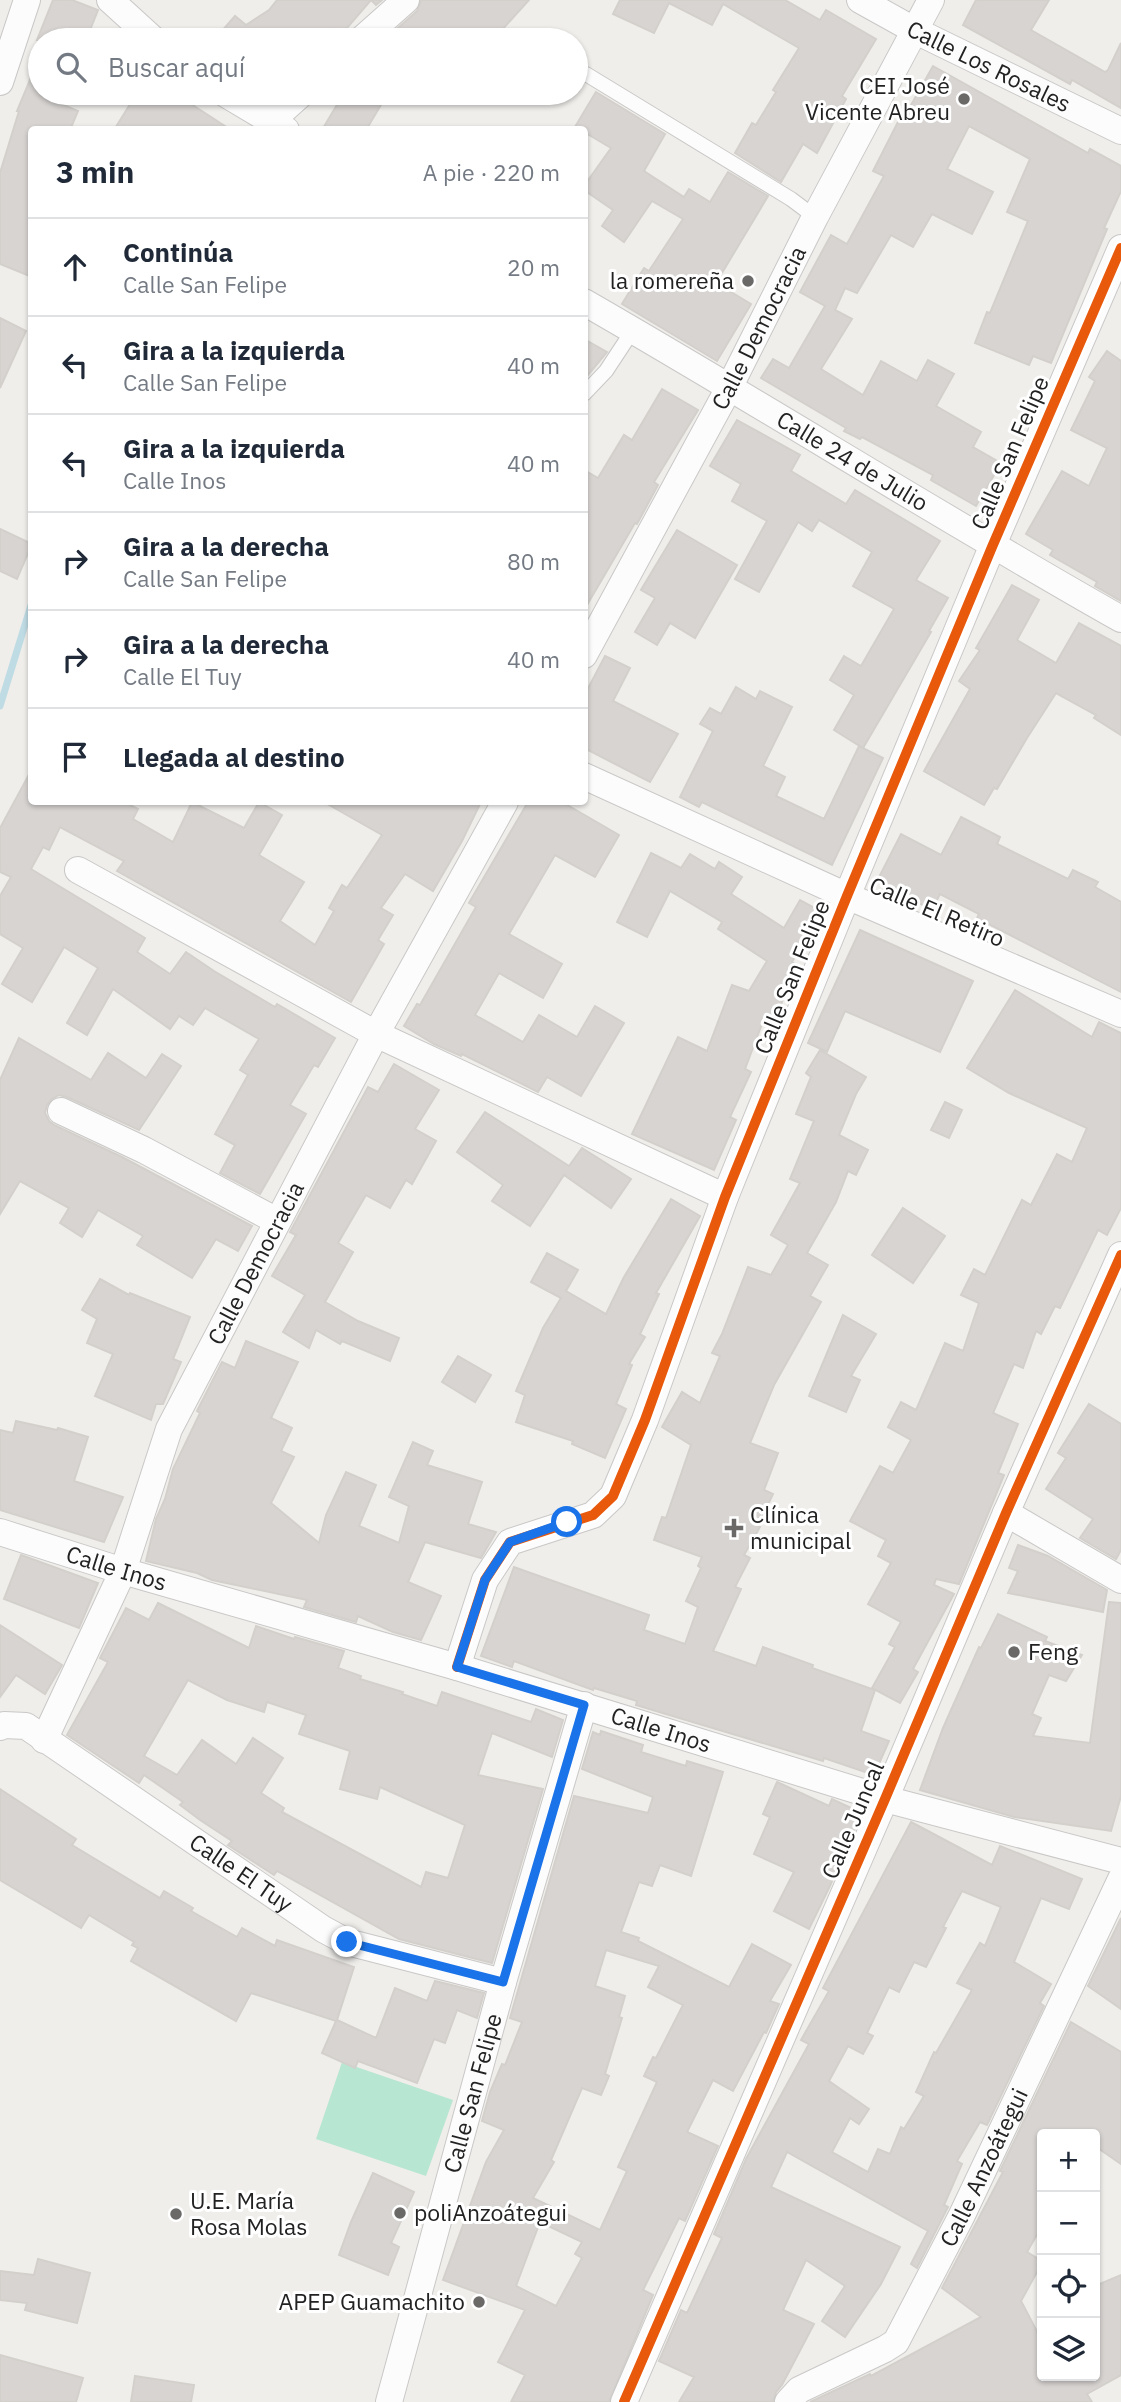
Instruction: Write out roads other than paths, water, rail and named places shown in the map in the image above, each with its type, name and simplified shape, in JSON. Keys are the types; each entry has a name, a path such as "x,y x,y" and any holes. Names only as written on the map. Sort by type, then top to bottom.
{"street":[{"path":"0,82 27,0"},
{"path":"110,0 141,28"},
{"path":"374,28 406,0"},
{"name":"Calle Los Rosales","path":"860,0 914,30 1121,131"},
{"name":"Calle Democracia","path":"588,648 730,386 815,217 931,0"},
{"path":"245,105 279,125 293,105"},
{"name":"Calle San Felipe","path":"457,1667 485,1580 510,1542 593,1515 613,1496 645,1420 725,1197 847,896 992,547 1121,248"},
{"name":"Calle 24 de Julio","path":"588,304 730,386 992,547 1121,619"},
{"name":"Calle El Retiro","path":"588,778 847,896 1121,1014"},
{"name":"Calle Democracia","path":"44,1740 124,1571 169,1429 376,1034 503,805"},
{"path":"78,870 376,1034 725,1197"},
{"path":"61,1111 144,1150 276,1221"},
{"name":"Calle Juncal","path":"624,2402 1006,1513 1121,1255"},
{"path":"1006,1513 1121,1580"},
{"name":"Calle Inos","path":"0,1532 124,1571 584,1705 885,1799 1121,1861"},
{"name":"Calle San Felipe","path":"389,2402 503,1982 584,1705"},
{"name":"Calle El Tuy","path":"0,1727 26,1726 323,1929 347,1942 503,1982"},
{"name":"Calle Anzoátegui","path":"788,2402 799,2390 896,2342 962,2215 1121,1879"}],"lane":[{"path":"588,75 815,217"},
{"path":"588,390 607,371 633,330"}],"waterway":[{"path":"0,706 28,615"}],"place":[{"name":"CEI José Vicente Abreu","path":"964,99"},
{"name":"la romereña","path":"748,281"},
{"name":"Clínica municipal","path":"734,1528"},
{"name":"Feng","path":"1014,1652"},
{"name":"poliAnzoátegui","path":"400,2213"},
{"name":"U.E. María Rosa Molas","path":"176,2214"},
{"name":"APEP Guamachito","path":"479,2302"}]}
